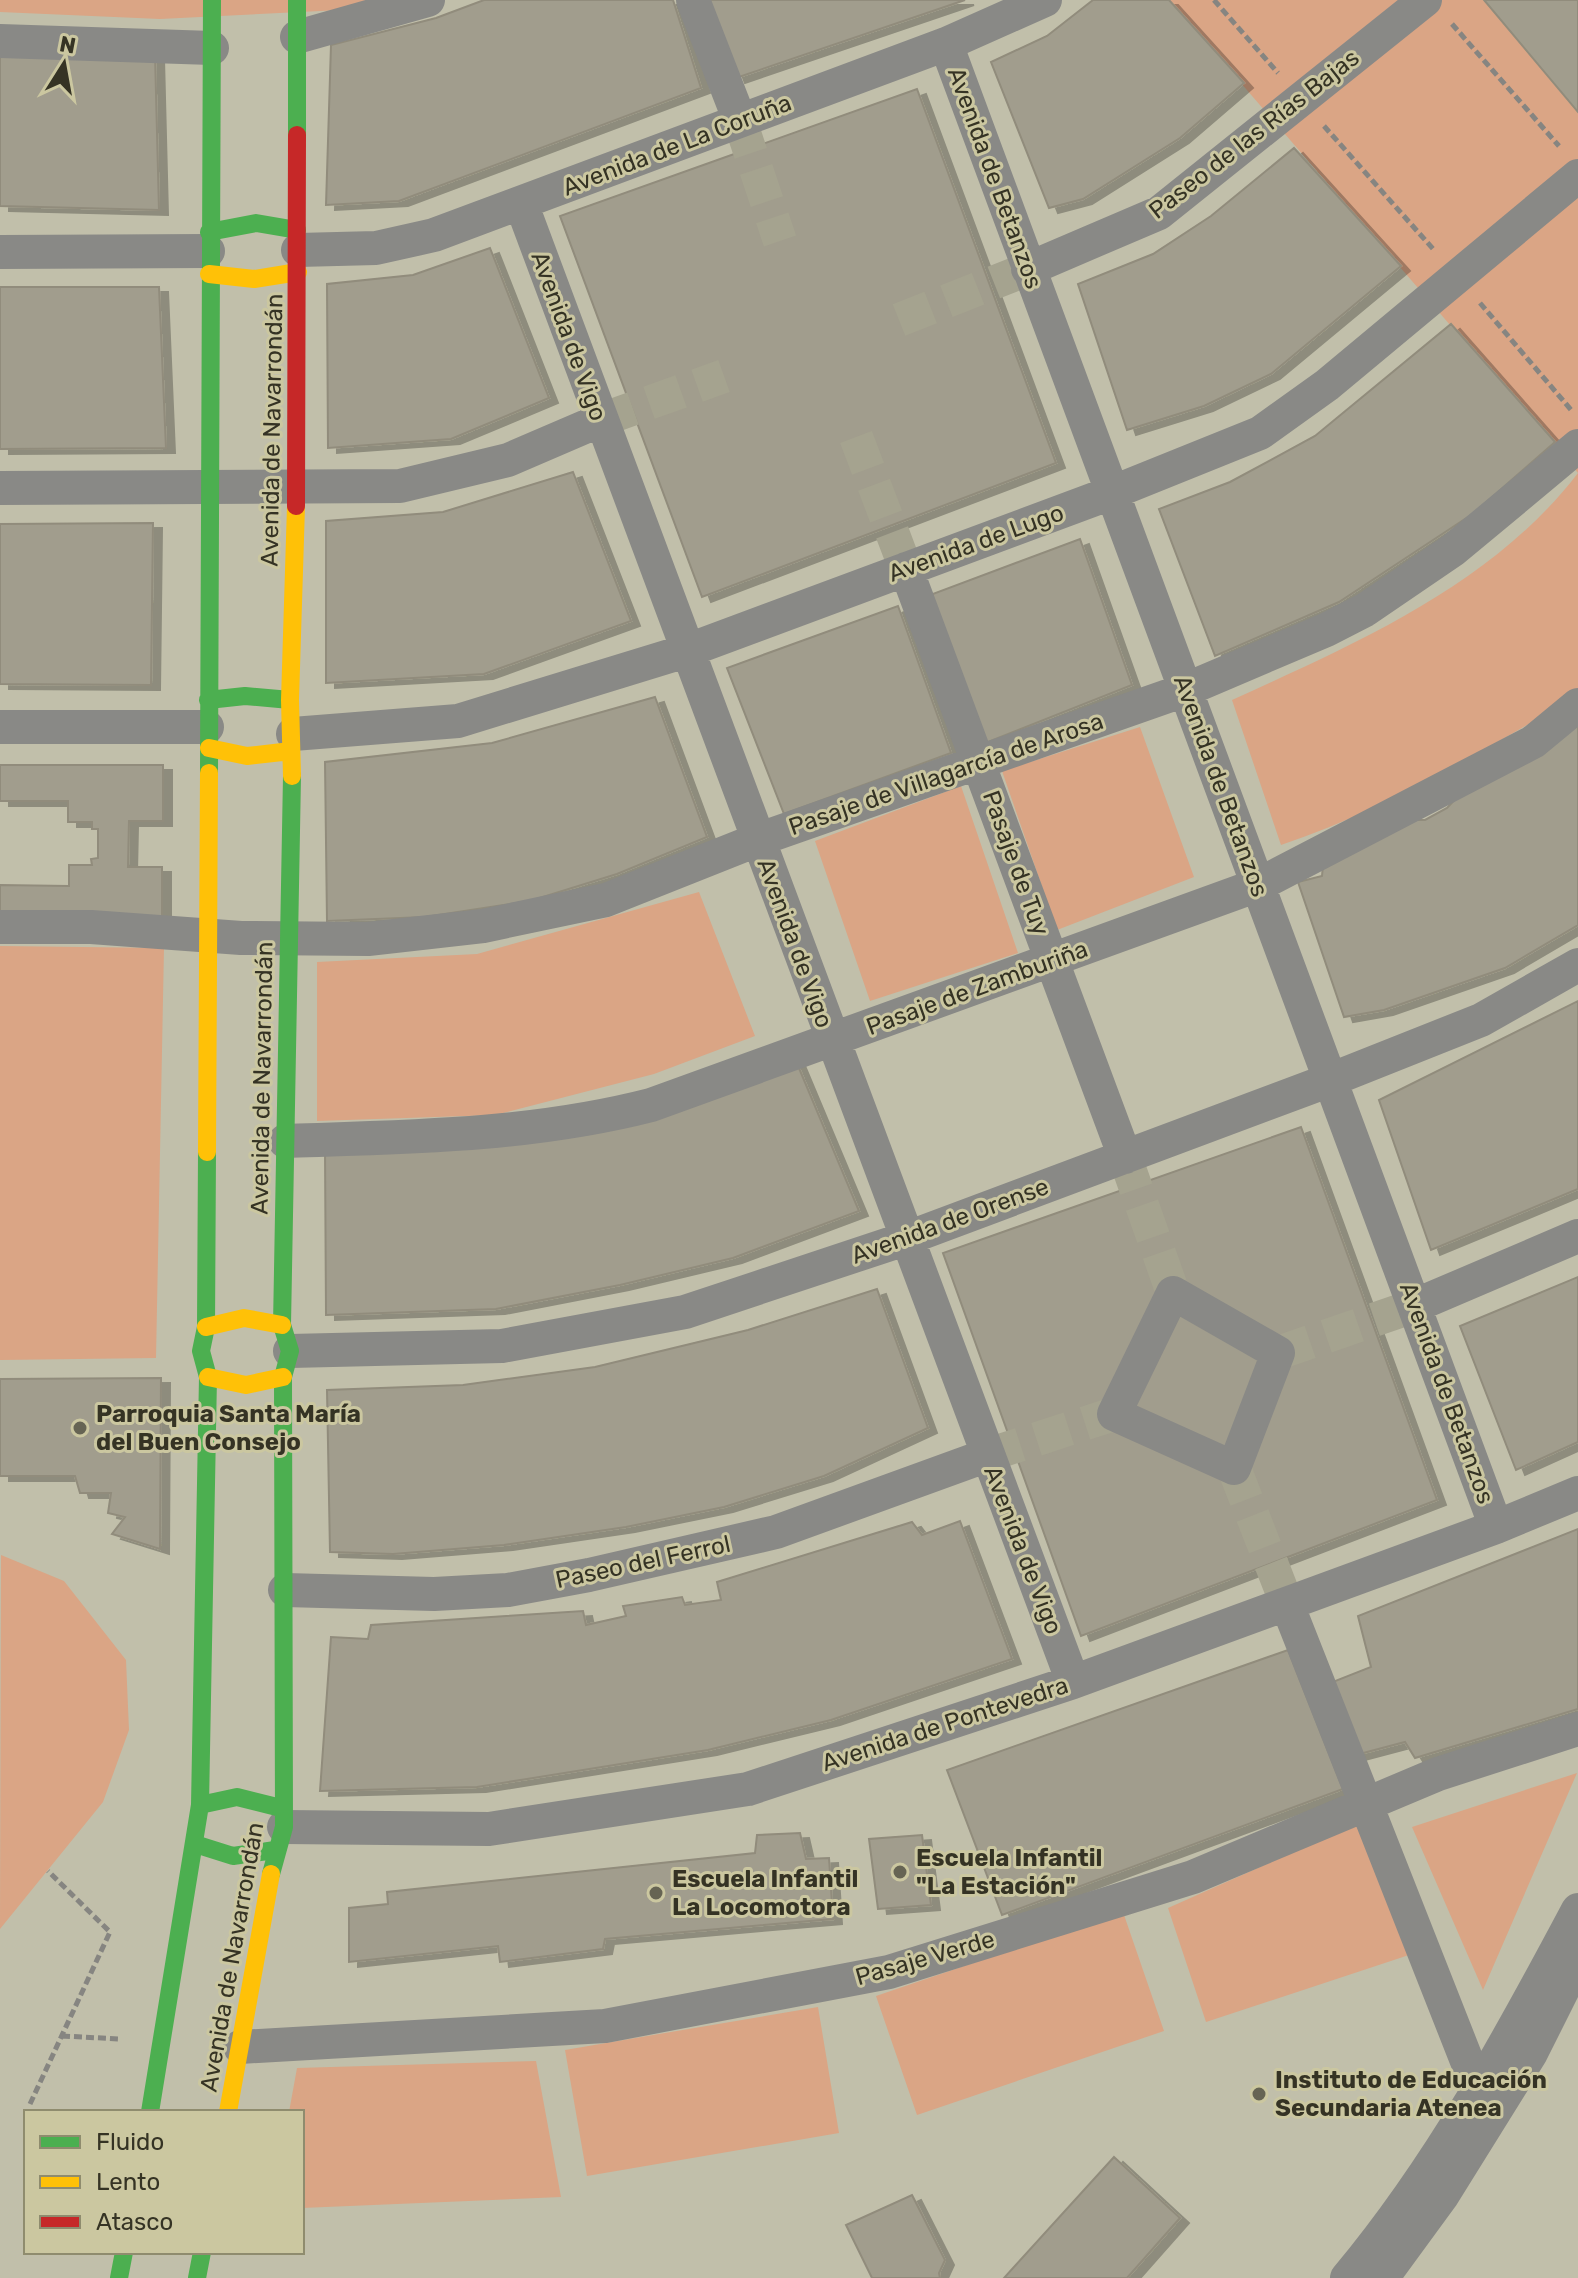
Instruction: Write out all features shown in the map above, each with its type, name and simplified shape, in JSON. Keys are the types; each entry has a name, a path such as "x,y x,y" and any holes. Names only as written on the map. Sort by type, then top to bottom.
{"street":[{"path":"150,2110 200,1805 208,1377 201,1351 206,1327 212,0"},
{"name":"Avenida de Navarrondán","path":"228,2110 280,1828 285,1590 285,1141 292,742 290,700 297,488 297,0"},
{"path":"297,37 428,0"},
{"path":"693,0 740,121"},
{"name":"Avenida de La Coruña","path":"298,251 376,248 434,235 946,44 1045,0"},
{"name":"Paseo de las Rías Bajas","path":"1028,269 1159,213 1300,100 1433,6"},
{"path":"0,41 212,48"},
{"name":"Avenida de Betanzos","path":"946,44 1496,1527"},
{"name":"Avenida de Lugo","path":"292,742 458,721 686,651 1111,493 1260,433 1327,385 1457,277 1573,166"},
{"name":"Avenida de Vigo","path":"521,203 905,1239 1073,1682"},
{"path":"0,252 209,253 254,279 298,251 256,223 209,253"},
{"path":"0,488 400,486 508,460 601,420"},
{"name":"Pasaje de Villagarcía de Arosa","path":"0,927 91,927 206,936 368,939 498,923 606,900 757,840 1185,690 1365,610 1453,550 1578,446"},
{"name":"Pasaje de Tuy","path":"906,569 1125,1157"},
{"path":"0,727 208,725 245,696 290,700"},
{"name":"Pasaje de Zamburiña","path":"285,1141 492,1134 598,1119 651,1105 1258,885 1533,742 1578,705"},
{"path":"208,725 247,756 292,742"},
{"name":"Avenida de Orense","path":"285,1351 502,1346 685,1312 905,1239 1330,1080 1481,1020 1578,965"},
{"path":"1414,1306 1578,1236"},
{"path":"1173,1293 1278,1353 1234,1468 1114,1414 1173,1293"},
{"path":"206,1327 244,1318 285,1351 246,1385 208,1377"},
{"name":"Paseo del Ferrol","path":"285,1590 434,1594 508,1590 589,1575 776,1532 988,1455"},
{"name":"Avenida de Pontevedra","path":"280,1828 489,1829 748,1789 1073,1682 1496,1527 1578,1493"},
{"path":"1287,1604 1478,2089"},
{"name":"Pasaje Verde","path":"240,2047 605,2026 889,1972 1193,1877 1438,1774 1578,1729"},
{"path":"195,1844 233,1856 280,1828 237,1797 200,1805"},
{"path":"1347,2278 1388,2229 1508,2042 1578,1910"},
{"path":"1385,2276 1442,2196 1531,2053 1578,1959"},
{"path":"119,2278 124,2254"},
{"path":"197,2278 202,2254"}],"path":[{"path":"1214,0 1578,418"},
{"path":"1433,6 1573,166"},
{"path":"30,2104 110,1932 48,1871"}],"shaded area":[{"path":"0,0 367,0 341,10 160,19 0,12"},
{"path":"1169,0 1484,0 1578,112 1578,473"},
{"path":"1578,473 1578,695 1396,797 1321,831 1281,845 1232,700 1374,633 1464,579 1544,513"},
{"path":"1140,727 1194,877 1057,930 1002,771"},
{"path":"961,786 1018,953 870,1001 815,841"},
{"path":"699,892 755,1036 654,1074 495,1115 317,1121 317,962 477,954"},
{"path":"0,946 164,948 156,1358 0,1360"},
{"path":"1,1555 64,1581 126,1660 129,1730 103,1802 0,1929"},
{"path":"1577,1773 1483,1990 1412,1827"},
{"path":"1370,1818 1409,1955 1206,2022 1168,1908"},
{"path":"1123,1912 1164,2031 917,2115 876,1996"},
{"path":"818,2007 839,2133 587,2176 565,2050"},
{"path":"536,2061 561,2197 304,2208 304,2110 289,2110 297,2068"}],"building":[{"path":"484,0 673,0 701,88 399,201 326,205 331,45 436,18"},
{"path":"707,0 965,0 736,78"},
{"path":"1093,0 1169,0 1244,83 1180,138 1083,199 1049,208 991,62 1047,36"},
{"path":"1484,0 1578,0 1578,112"},
{"path":"0,53 155,54 159,210 0,206"},
{"path":"917,89 1056,463 702,597 560,216"},
{"path":"1294,148 1401,266 1271,374 1204,406 1127,430 1078,284 1153,254 1211,216"},
{"path":"490,248 549,398 451,439 328,448 327,284 413,275"},
{"path":"0,287 159,287 166,448 0,449"},
{"path":"1451,324 1555,442 1474,513 1339,602 1215,656 1159,509 1230,482 1315,436"},
{"path":"573,472 631,621 484,674 326,683 326,521 443,512"},
{"path":"153,523 151,685 0,684 0,524"},
{"path":"1080,539 1132,685 983,744 930,595"},
{"path":"898,606 951,753 784,814 727,668"},
{"path":"655,697 707,837 617,874 530,901 425,917 327,921 325,762 492,743"},
{"path":"1578,717 1578,925 1505,968 1384,1010 1344,1017 1298,882 1322,876 1323,865 1411,820 1425,820 1447,808 1462,792"},
{"path":"0,765 163,765 163,821 129,821 128,867 162,867 162,922 0,922 0,885 69,886 69,865 92,865 91,859 98,858 98,829 92,829 92,822 68,822 68,801 0,801"},
{"path":"1578,1001 1578,1189 1431,1250 1379,1100"},
{"path":"796,1061 859,1211 733,1258 620,1285 496,1309 326,1315 325,1149 682,1102"},
{"path":"1301,1127 1437,1500 1081,1636 943,1253"},
{"path":"1578,1277 1578,1442 1516,1470 1460,1326"},
{"path":"877,1289 928,1428 824,1476 724,1507 626,1527 504,1545 393,1554 330,1552 327,1390 463,1385 595,1367 748,1330"},
{"name":"Parroquia Santa María del Buen Consejo","path":"161,1378 160,1549 112,1534 125,1517 108,1513 111,1493 80,1493 75,1476 0,1476 0,1379"},
{"path":"960,1521 1012,1659 831,1720 708,1750 477,1787 320,1791 331,1637 368,1639 371,1625 583,1611 586,1625 626,1616 623,1606 682,1597 685,1605 721,1600 717,1582 912,1522 922,1535"},
{"path":"1578,1529 1578,1709 1415,1758 1405,1742 1352,1756 1325,1685 1371,1667 1358,1616"},
{"path":"1288,1650 1343,1789 1002,1915 947,1770"},
{"path":"800,1833 806,1859 829,1858 833,1919 605,1939 603,1949 500,1962 498,1946 349,1962 349,1908 388,1904 387,1892 755,1853 757,1835"},
{"name":"Escuela Infantil \"La Estación\"","path":"922,1835 931,1905 878,1909 869,1839"},
{"path":"1114,2157 1180,2218 1127,2278 1004,2278"},
{"path":"912,2195 945,2260 940,2278 872,2278 846,2225"}],"tunnel":[{"path":"740,121 780,241"},
{"path":"899,320 1028,269"},
{"path":"601,420 724,376"},
{"path":"856,437 906,569"},
{"path":"1125,1157 1173,1293"},
{"path":"1278,1353 1414,1306"},
{"path":"988,1455 1114,1414"},
{"path":"1234,1468 1287,1604"}],"traffic: fast":[{"path":"209,773 212,0"},
{"path":"297,0 297,135"},
{"path":"209,232 256,223 297,230"},
{"path":"208,700 245,696 290,700"},
{"path":"271,1874 284,1827 283,1377 290,1351 282,1325 292,776"},
{"path":"150,2110 200,1805 208,1377 201,1351 206,1327 207,1152"},
{"path":"200,1805 237,1797 281,1808"},
{"path":"195,1844 233,1856 275,1850"},
{"path":"119,2278 124,2254"},
{"path":"197,2278 202,2254"}],"traffic: slow":[{"path":"209,274 254,279 298,272"},
{"path":"292,776 290,700 296,506"},
{"path":"209,748 247,756 291,751"},
{"path":"207,1152 209,773"},
{"path":"206,1327 244,1318 282,1325"},
{"path":"208,1377 246,1385 283,1377"},
{"path":"228,2110 271,1874"}],"traffic: jam":[{"path":"296,506 297,135"}],"place":[{"name":"Parroquia Santa María del Buen Consejo","path":"80,1428"},
{"name":"Escuela Infantil \"La Estación\"","path":"900,1872"},
{"name":"Escuela Infantil La Locomotora","path":"656,1893"},
{"name":"Instituto de Educación Secundaria Atenea","path":"1259,2094"}]}
